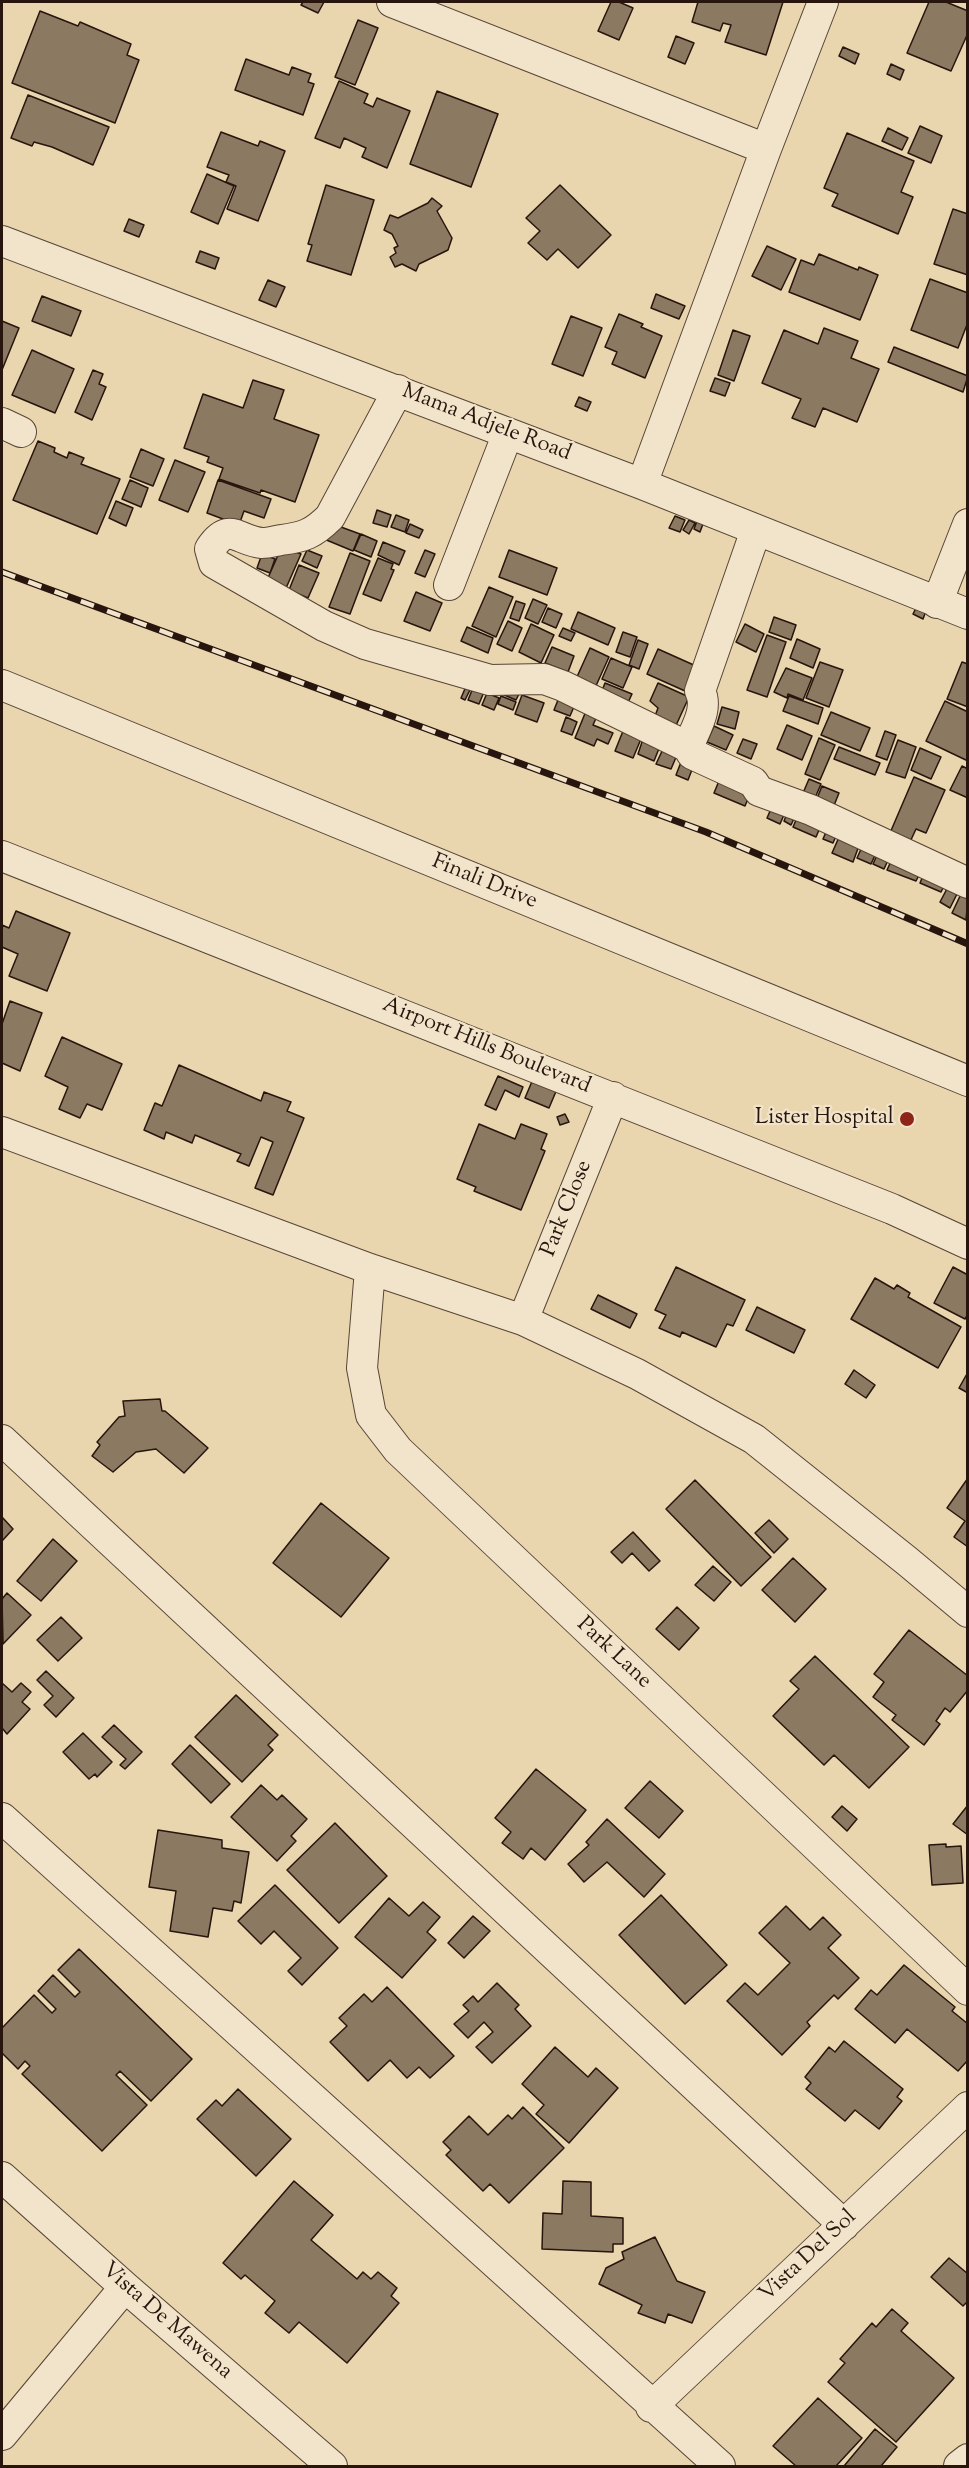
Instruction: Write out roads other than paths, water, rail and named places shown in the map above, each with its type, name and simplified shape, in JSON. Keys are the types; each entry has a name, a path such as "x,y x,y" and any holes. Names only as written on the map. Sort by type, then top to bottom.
{"street":[{"path":"392,2 766,149"},
{"path":"642,484 823,2"},
{"name":"Mama Adjele Road","path":"2,241 642,484 968,614"},
{"path":"398,390 330,517 317,530 304,537 262,543 230,532 218,537 210,549 214,563 342,635 468,675 490,680 544,679 563,686 688,747 692,754 753,782 759,790 850,827 968,883"},
{"path":"449,585 507,433"},
{"path":"937,603 968,524"},
{"path":"688,747 701,715 704,700 700,691 756,530"},
{"name":"Finali Drive","path":"2,685 968,1081"},
{"name":"Airport Hills Boulevard","path":"2,856 892,1209 968,1244"},
{"name":"Park Close","path":"523,1320 613,1097"},
{"path":"2,1132 370,1269 523,1320 637,1374 754,1438 968,1612"},
{"name":"Park Lane","path":"370,1269 362,1368 371,1415 398,1450 968,1990"},
{"path":"2,1440 844,2225"},
{"path":"2,1818 651,2407 720,2466"},
{"name":"Vista Del Sol","path":"651,2407 968,2107"},
{"name":"Vista De Mawena","path":"2,2177 125,2288 332,2466"},
{"path":"2,2435 125,2288"},
{"path":"959,2466 968,2458"}],"railway":[{"path":"2,572 706,832 968,944"}],"place":[{"name":"Lister Hospital","path":"907,1119"}]}
